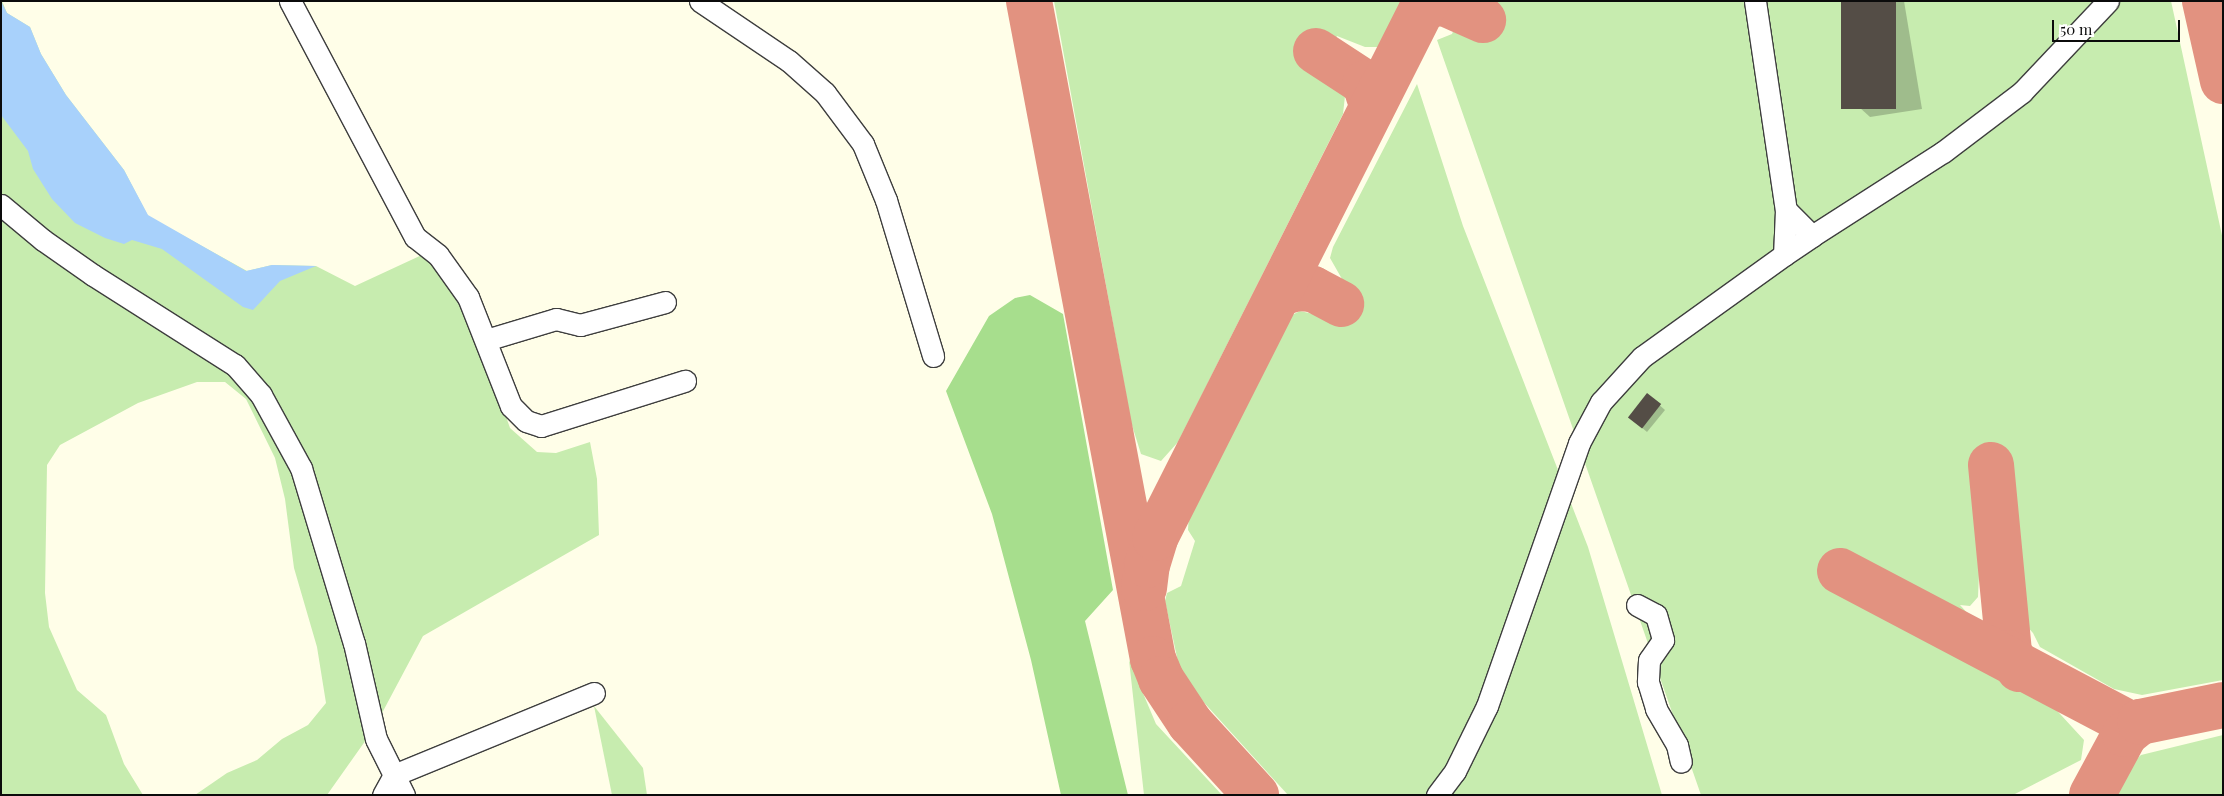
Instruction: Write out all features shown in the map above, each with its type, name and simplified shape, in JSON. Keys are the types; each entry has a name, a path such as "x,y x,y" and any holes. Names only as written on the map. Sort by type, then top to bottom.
{"lane":[{"path":"290,1 415,237 438,255 468,297 511,406 526,421 542,426 685,381"},
{"path":"700,1 789,61 825,93 863,144 886,200 932,356"},
{"path":"1755,1 1786,210 1784,255"},
{"path":"1437,795 1455,771 1487,706 1579,443 1601,402 1642,357 1784,255 1943,152 2022,92 2108,1"},
{"path":"1,205 43,240 86,270 235,365 261,395 301,468 354,643 369,715 404,795"},
{"path":"1786,210 1812,236"},
{"path":"486,340 556,319 580,325 665,302"},
{"path":"1637,605 1656,615 1663,640 1649,660 1648,682 1656,709 1678,745 1682,762"},
{"path":"383,795 394,775 594,693"}],"green space":[{"path":"2,1 7,13 30,27 41,54 66,95 124,170 148,216 247,271 272,265 316,266 355,286 424,254 449,276 478,336 510,428 537,452 556,453 590,442 597,479 599,535 423,636 373,730 327,795 195,795 227,773 257,760 282,739 308,725 326,703 317,647 294,568 285,499 275,458 246,399 225,382 197,382 138,403 60,445 47,465 45,593 49,627 77,690 106,715 124,764 143,795 1,795"},
{"path":"1054,1 1405,1 1387,37 1378,47 1365,47 1337,36 1316,76 1345,96 1343,114 1178,442 1161,461 1141,454 1131,422"},
{"path":"1465,1 2171,1 2223,240 2223,680 2142,695 2114,689 2040,647 2033,633 1979,574 1978,597 1970,606 1960,605 2084,740 2081,760 2013,795 1701,795 1437,40 1452,34"},
{"path":"1417,84 1463,226 1588,547 1662,795 1288,795 1189,686 1178,662 1165,601 1167,593 1181,586 1195,541 1188,530 1189,513 1290,316 1300,311 1322,316 1342,279 1330,258 1333,247"},
{"path":"1030,295 1063,314 1113,590 1085,621 1128,795 1061,795 1031,660 992,514 946,391 989,316 1015,298"},
{"path":"1129,660 1156,724 1222,795 1144,795"},
{"path":"594,706 643,768 647,795 612,795"},
{"path":"2223,735 2223,795 2114,795 2130,765 2141,755"}],"water":[{"path":"1,1 7,13 30,27 41,54 66,95 124,170 148,215 246,271 272,265 316,266 280,281 253,310 243,307 162,249 132,240 124,244 105,238 75,223 52,199 33,169 28,151 1,115"}],"building":[{"path":"1841,1 1896,1 1896,109 1841,109"},
{"path":"1647,393 1661,404 1642,429 1628,417"}],"taxiway":[{"path":"1029,1 1153,659 1161,679 1190,723 1256,795"},
{"path":"1144,588 1147,565 1155,538 1426,1"},
{"path":"2205,1 2223,81"},
{"path":"1431,5 1442,2 1483,20"},
{"path":"1316,51 1365,83 1369,96"},
{"path":"1287,291 1298,288 1313,289 1341,304"},
{"path":"1991,465 2009,653 2019,669"},
{"path":"1840,571 2123,720"},
{"path":"2092,795 2125,734 2140,722 2223,705"}]}
